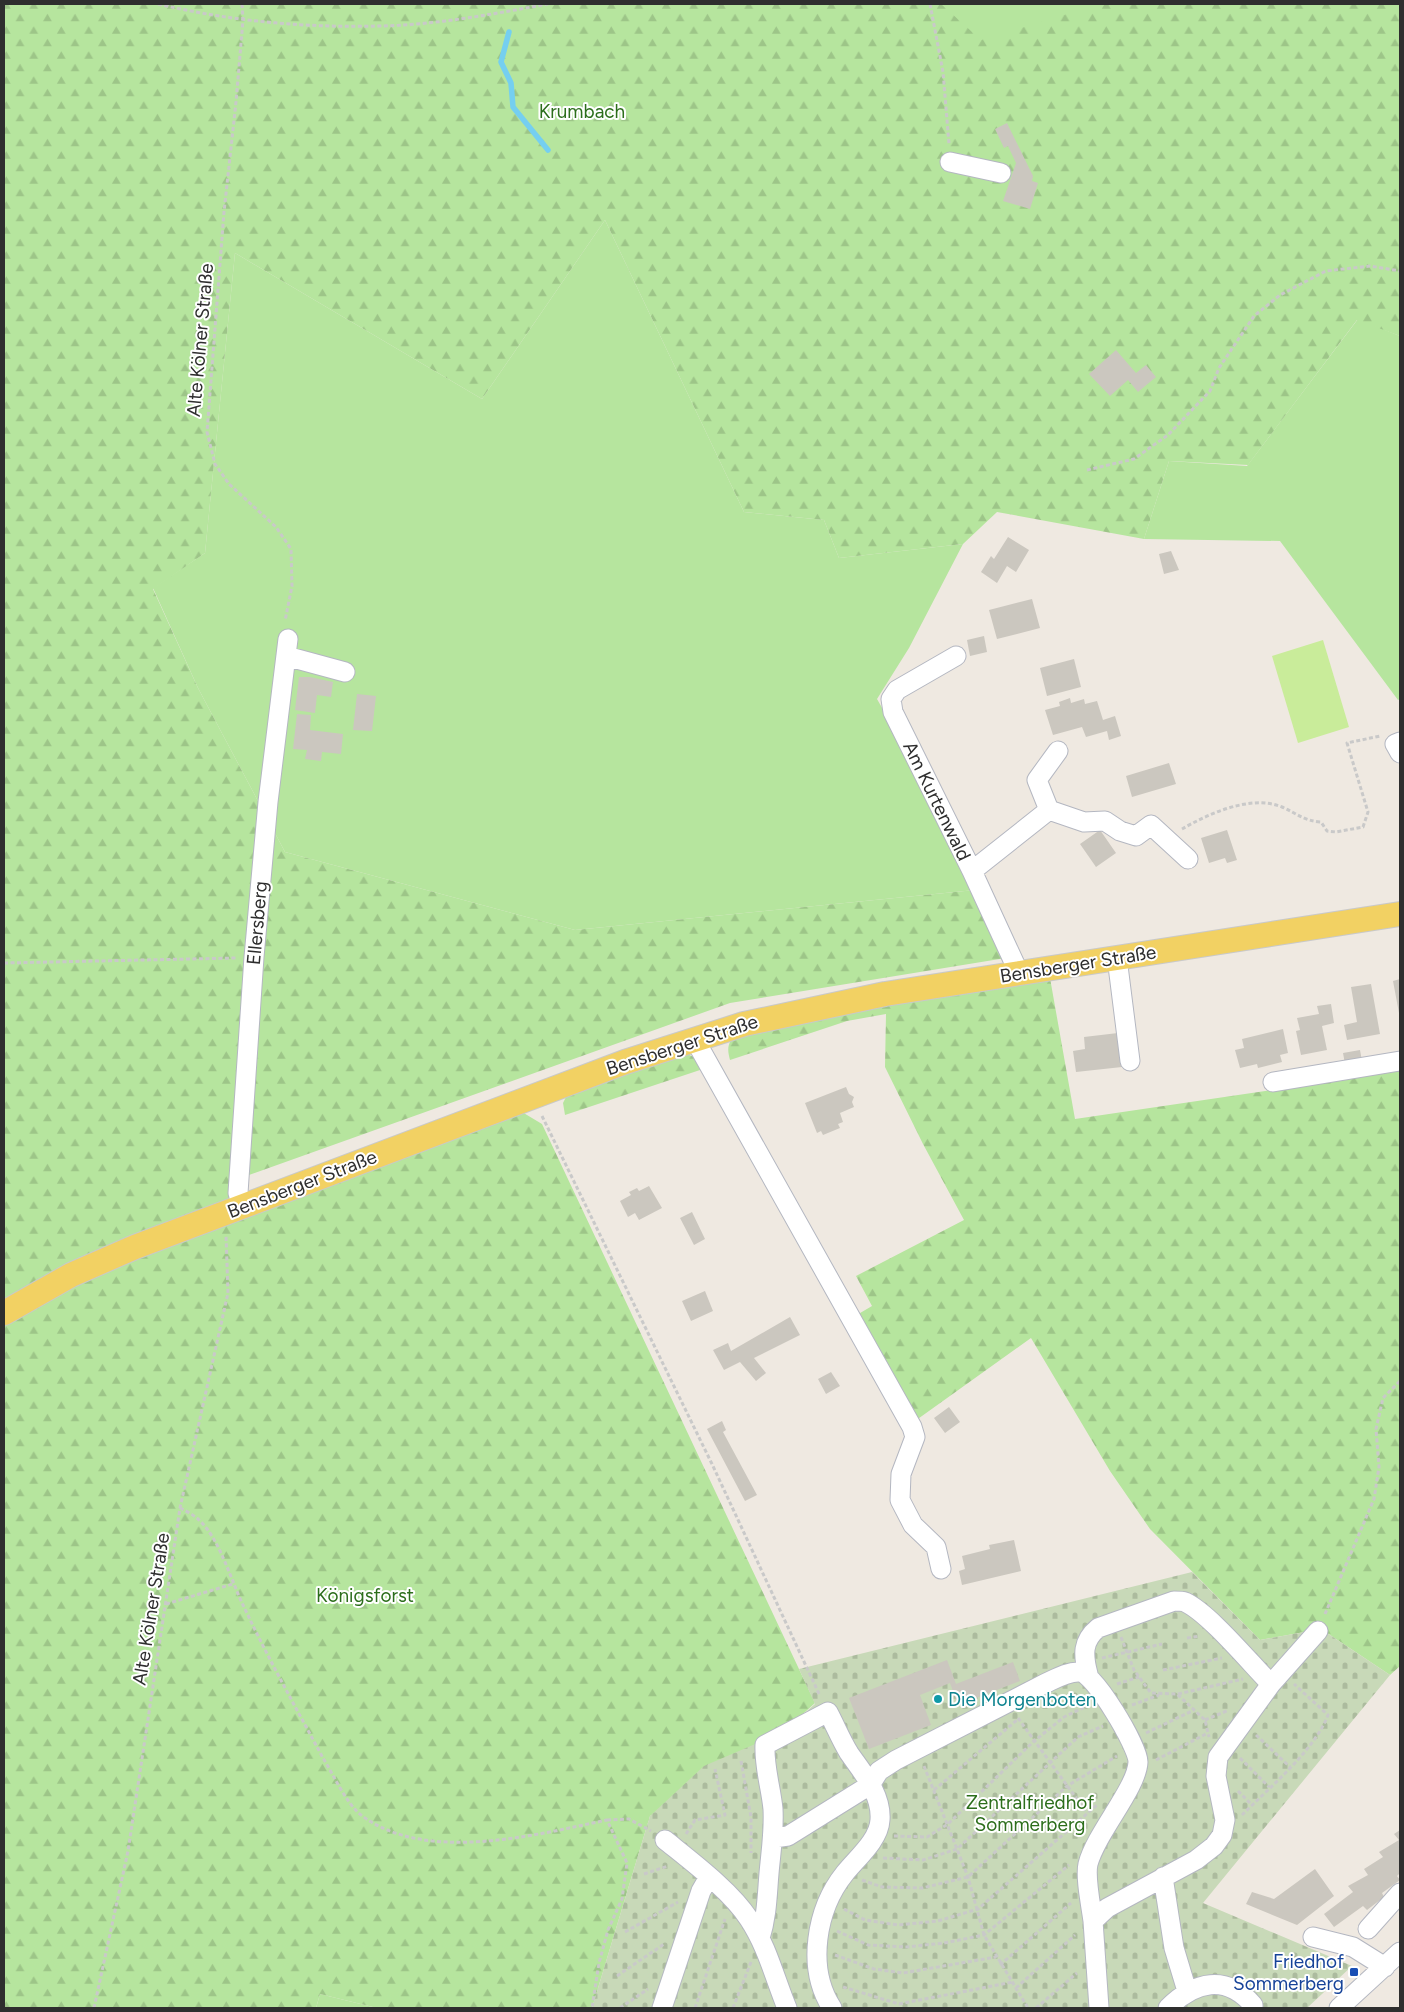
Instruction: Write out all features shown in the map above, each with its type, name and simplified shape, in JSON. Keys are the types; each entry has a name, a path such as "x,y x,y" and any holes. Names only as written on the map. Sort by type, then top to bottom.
{"main road":[{"name":"Bensberger Straße","path":"4,1313 72,1275 135,1247 625,1062 744,1024 800,1011 1019,973 1400,914"}],"street":[{"path":"950,162 1001,173"},
{"path":"287,648 345,672"},
{"name":"Ellersberg","path":"233,1210 238,1193 254,957 268,802 287,648"},
{"name":"Am Kurtenwald","path":"956,656 898,690 891,699 893,712 972,871 1019,973"},
{"path":"1058,751 1037,780 1049,810 1084,822 1104,821 1120,831 1136,836 1151,825 1188,859"},
{"path":"972,871 1049,810"},
{"path":"1117,958 1130,1061"},
{"path":"695,1040 912,1427 915,1437 901,1474 900,1500 912,1526 936,1547 941,1569"},
{"path":"1273,1082 1400,1061"},
{"path":"1099,2008 1087,1866 1096,1843 1128,1789 1138,1762 1133,1742 1086,1668 1085,1644 1089,1636 1098,1628 1115,1620 1174,1601 1183,1601 1193,1606 1242,1654 1271,1677"},
{"path":"1093,1920 1107,1908 1196,1860 1214,1846 1222,1834 1225,1820 1216,1767 1218,1757 1271,1677 1318,1631"},
{"path":"774,1838 788,1836 870,1785 879,1771 917,1749 1013,1712 1065,1675 1080,1672 1086,1668"},
{"path":"760,1938 766,1918 770,1862 774,1838 770,1784 764,1757 765,1745 828,1712 848,1752 870,1785 880,1805 880,1821 876,1833 844,1874 828,1901 821,1923 818,1949 820,1978 821,1985 832,2008"},
{"path":"671,1845 706,1882 732,1900 748,1918 760,1938 787,2008"},
{"path":"1162,1877 1174,1948 1187,1991"},
{"path":"662,2008 688,1927 706,1882"},
{"path":"1368,1929 1400,1893"},
{"path":"1314,1937 1352,1947 1385,1967"},
{"path":"1339,2008 1400,1952"},
{"path":"1168,2008 1187,1991 1203,1986 1231,1988 1243,1993 1253,2004 1253,2008"}],"path":[{"path":"158,4 243,20 381,26 494,13 548,4"},
{"name":"Alte Kölner Straße","path":"242,4 243,20 224,212 207,432 215,464 229,484 276,526 291,549 292,586 288,614 280,638 287,648"},
{"path":"930,4 943,72 948,132"},
{"path":"1087,470 1134,459 1168,435 1210,391 1218,368 1254,316 1280,295 1326,271 1370,266 1400,271"},
{"path":"1166,838 1192,823 1225,810 1268,802 1283,808 1299,818 1321,822 1327,831 1336,832 1363,827 1368,812 1347,743 1388,734 1398,746"},
{"path":"4,963 254,957"},
{"path":"531,1098 712,1464 828,1712"},
{"name":"Alte Kölner Straße","path":"94,2008 128,1851 180,1508 228,1293 228,1253 233,1210"},
{"path":"1318,1631 1374,1499 1379,1467 1376,1429 1382,1398 1400,1381"},
{"path":"180,1508 199,1519 214,1540 233,1584 340,1788 360,1814 388,1829 424,1841 456,1842 521,1836 607,1820 629,1819 671,1845 695,1820 725,1815 715,1769"},
{"path":"166,1604 233,1584"},
{"path":"1115,1620 1134,1670 1151,1693 1177,1694 1271,1677 1328,1715 1322,1730 1290,1767 1222,1834"},
{"path":"1086,1668 1127,1651 1162,1644"},
{"path":"1163,1670 1242,1654"},
{"path":"876,1833 900,1837 927,1837 948,1824 1033,1742 1064,1717 1113,1710 1162,1694"},
{"path":"1177,1694 1206,1720 1216,1767"},
{"path":"863,1852 889,1860 923,1860 957,1849 1078,1737 1113,1710"},
{"path":"844,1874 882,1887 922,1888 968,1877 1066,1786 1133,1742 1195,1710"},
{"path":"934,1790 1013,1712 1033,1742 1087,1812"},
{"path":"1242,1723 1290,1767"},
{"path":"1136,1771 1208,1733"},
{"path":"1227,1745 1269,1787"},
{"path":"917,1749 968,1877 984,1935 1027,2008 1021,2008"},
{"path":"741,1761 751,1817 751,1859"},
{"path":"828,1901 865,1920 898,1926 938,1921 978,1909 1087,1812 1096,1805 1128,1789"},
{"path":"592,2008 599,1963 608,1930 622,1899 627,1863 607,1820"},
{"path":"821,1923 868,1945 906,1947 944,1944 984,1935 1096,1843"},
{"path":"625,1932 706,1882"},
{"path":"1000,1965 1089,1887"},
{"path":"694,2008 732,1900"},
{"path":"1016,1988 1093,1920"},
{"path":"617,1976 688,1927"},
{"path":"732,2008 760,1938"},
{"path":"818,1949 874,1969 903,1973 996,1957"},
{"path":"1036,2008 1095,1958"},
{"path":"820,1978 858,1993 900,2004 1013,1982"}],"green space":[{"path":"4,4 941,4 981,40 1100,4 1400,4 1400,336 1357,320 1248,465 1169,461 1144,539 997,512 963,544 839,558 824,520 744,512 605,220 482,399 235,253 205,553 153,589 198,688 285,852 575,930 985,889 1012,957 730,1003 249,1175 244,1216 522,1112 542,1124 815,1703 783,1732 650,1816 592,2008 377,2008 320,1994 316,2008 4,2008"},
{"path":"937,4 1125,4 950,75"},
{"path":"605,220 744,512 824,520 839,558 963,544 909,648 877,699 985,889 575,930 285,852 198,688 153,588 205,553 235,253 482,399"},
{"path":"1358,319 1400,336 1400,699 1398,700 1280,541 1144,539 1169,461 1247,466"},
{"path":"1323,640 1349,727 1298,743 1272,656"},
{"path":"1050,978 1075,1119 1400,1071 1400,1666 1390,1675 1321,1629 1260,1640 1150,1529 1110,1471 1031,1338 915,1421 855,1316 872,1306 856,1276 964,1220 923,1144 885,1067 886,1014 847,1021 730,1060 728,1050 731,1040 811,1018"},
{"path":"683,1052 698,1059 703,1069 565,1115 563,1103 567,1095"},
{"name":"Zentralfriedhof Sommerberg","path":"1192,1572 1260,1640 1321,1629 1390,1675 1203,1903 1352,1966 1307,2008 592,2008 650,1816 704,1766 783,1732 815,1704 799,1669"},
{"path":"320,1994 377,2008 316,2008"}],"building":[{"path":"1007,123 1033,176 1032,181 1038,183 1030,209 1003,201 1016,163 1008,146 1004,148 995,129"},
{"path":"1116,350 1136,373 1146,365 1156,377 1138,392 1128,380 1110,396 1089,374"},
{"path":"1008,537 1029,550 1016,572 1007,566 997,583 981,572 991,556 994,559"},
{"path":"1171,551 1179,570 1164,574 1159,554"},
{"path":"1032,599 1040,628 997,639 989,610"},
{"path":"984,636 987,652 970,656 967,640"},
{"path":"1074,659 1081,687 1047,696 1040,668"},
{"path":"299,677 310,677 333,682 331,697 317,695 315,713 295,710"},
{"path":"357,694 376,696 372,731 353,730"},
{"path":"1070,698 1071,703 1084,699 1085,704 1097,701 1103,720 1115,716 1121,736 1109,740 1107,731 1086,737 1082,727 1053,735 1045,710 1060,706 1059,702"},
{"path":"297,714 311,715 310,730 343,734 341,754 322,752 321,761 305,759 307,750 293,749"},
{"path":"1169,763 1176,784 1132,797 1126,776"},
{"path":"1100,830 1116,853 1096,867 1080,844"},
{"path":"1227,830 1237,860 1227,863 1225,858 1209,863 1201,838"},
{"path":"1400,979 1400,1013 1399,1013 1393,981"},
{"path":"1371,984 1380,1034 1347,1040 1344,1025 1357,1022 1351,987"},
{"path":"1331,1004 1334,1023 1322,1026 1327,1050 1301,1055 1296,1031 1300,1030 1297,1018 1319,1014 1317,1006"},
{"path":"1283,1029 1288,1053 1280,1055 1282,1062 1258,1068 1257,1064 1240,1068 1235,1050 1244,1048 1242,1039"},
{"path":"1118,1033 1122,1067 1076,1072 1073,1051 1085,1049 1084,1037"},
{"path":"1360,1050 1362,1061 1345,1064 1343,1053"},
{"path":"846,1087 849,1094 854,1097 852,1102 854,1107 840,1113 843,1122 838,1124 840,1128 823,1135 821,1131 817,1133 805,1103"},
{"path":"649,1186 662,1208 639,1220 635,1213 628,1217 620,1201 631,1195 629,1192 637,1188 639,1191"},
{"path":"692,1212 705,1239 694,1245 680,1218"},
{"path":"705,1291 713,1311 691,1321 682,1301"},
{"path":"790,1317 800,1335 754,1358 766,1373 756,1381 740,1362 724,1370 713,1350 728,1343 731,1351"},
{"path":"831,1372 840,1386 826,1394 818,1379"},
{"path":"949,1407 960,1422 945,1433 934,1418"},
{"path":"722,1421 726,1430 723,1432 757,1495 745,1501 707,1429"},
{"path":"1014,1540 1021,1571 962,1585 959,1571 965,1569 962,1556 990,1549 989,1545"},
{"path":"947,1660 956,1684 1013,1662 1020,1681 958,1705 950,1683 920,1695 931,1725 869,1749 849,1698"},
{"path":"1400,1830 1400,1873 1397,1876 1400,1880 1382,1893 1384,1897 1367,1910 1363,1906 1334,1927 1324,1914 1353,1892 1348,1886 1368,1875 1364,1869 1383,1857 1379,1852 1399,1840 1394,1834"},
{"path":"1315,1869 1334,1896 1297,1925 1246,1904 1252,1892 1274,1899"}],"waterway":[{"path":"509,32 501,62 511,83 513,107 548,150"}],"place":[{"name":"Die Morgenboten","path":"938,1699"},
{"name":"Friedhof Sommerberg","path":"1354,1972"}],"park label":[{"name":"Krumbach","path":"582,111"},
{"name":"Königsforst","path":"365,1595"}]}
